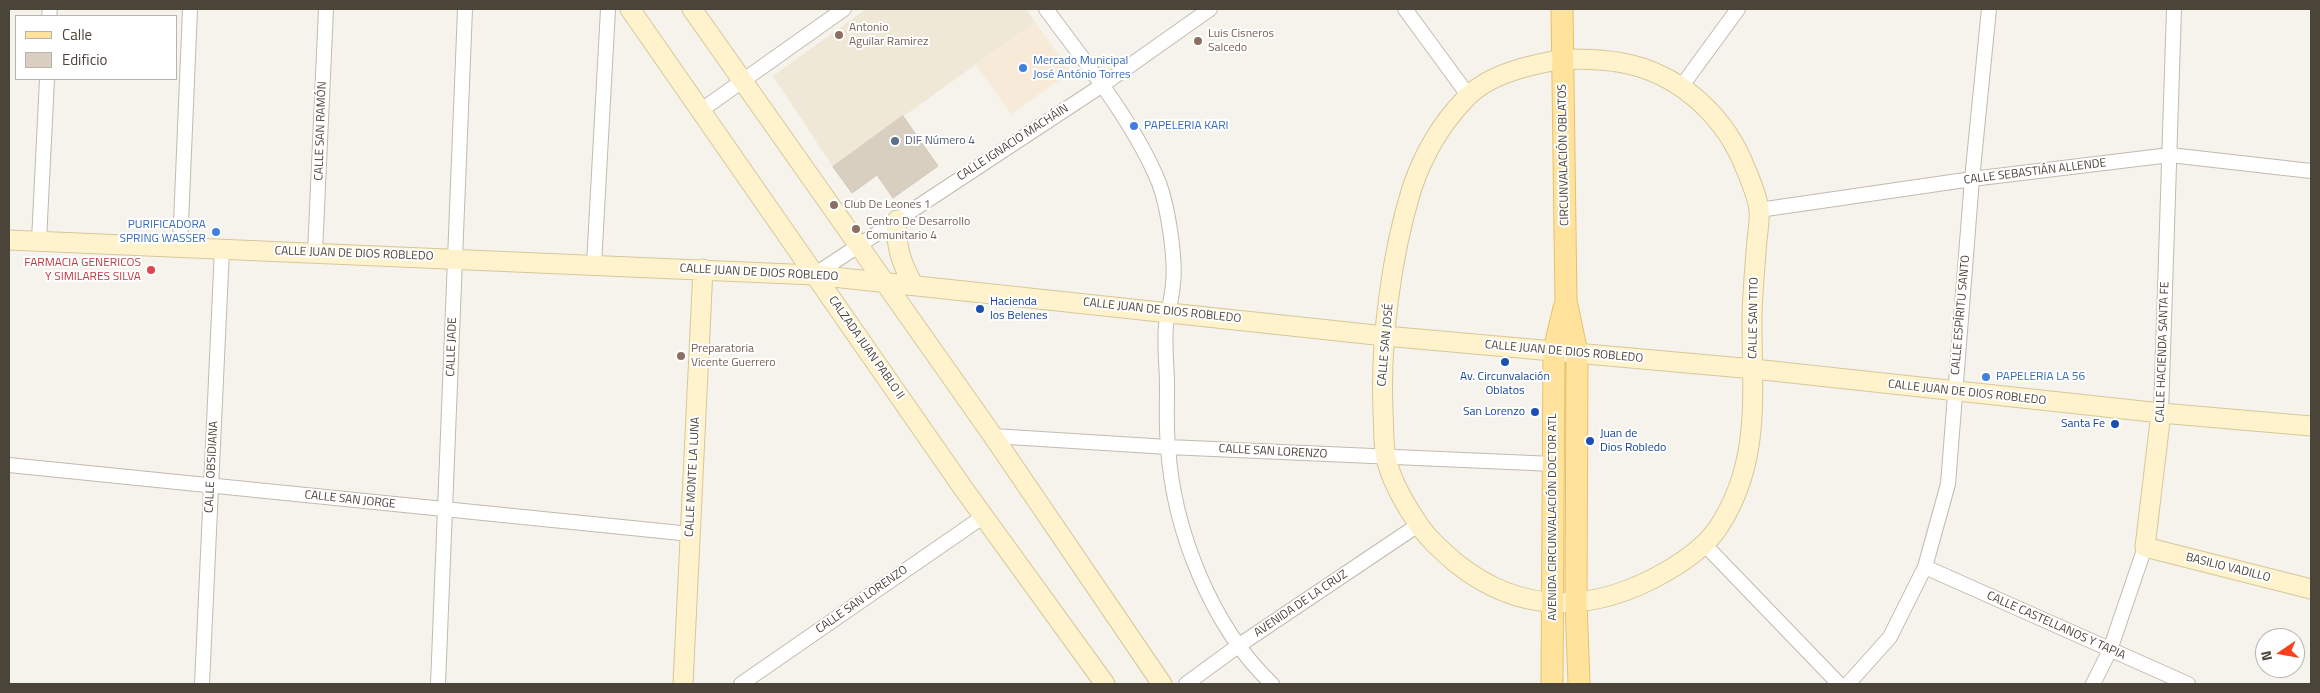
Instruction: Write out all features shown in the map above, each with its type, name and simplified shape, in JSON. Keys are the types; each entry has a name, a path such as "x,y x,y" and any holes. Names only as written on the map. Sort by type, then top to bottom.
{"main road":[{"name":"CIRCUNVALACIÓN OBLATOS","path":"1562,9 1566,301 1577,353"},
{"name":"CIRCUNVALACIÓN OBLATOS","path":"1554,350 1566,301"},
{"name":"AVENIDA CIRCUNVALACIÓN DOCTOR ATL","path":"1552,684 1554,350"},
{"name":"AVENIDA CIRCUNVALACIÓN DOCTOR ATL","path":"1577,353 1576,604 1579,684"}],"street":[{"path":"180,247 190,9"},
{"name":"CALLE SAN RAMÓN","path":"315,253 326,9"},
{"name":"CALLE JADE","path":"438,684 465,9"},
{"path":"594,264 608,9"},
{"name":"CALZADA JUAN PABLO II","path":"630,9 814,275 1105,684"},
{"path":"692,9 993,436 1162,684"},
{"path":"700,111 844,9"},
{"path":"1046,9 1133,134 1159,184 1170,234 1174,282 1166,326 1168,447 1176,497 1188,546 1212,604 1238,646 1258,671 1272,684"},
{"name":"CALLE IGNACIO MACHÁIN","path":"814,275 1101,86 1210,9"},
{"path":"1405,9 1468,95"},
{"path":"1681,87 1738,9"},
{"name":"CALLE ESPÍRITU SANTO","path":"1848,684 1890,637 1925,568 1948,484 1972,179 1989,9"},
{"name":"CALLE HACIENDA SANTA FE","path":"2092,684 2110,650 2145,547 2161,413 2174,9"},
{"name":"CALLE SAN JOSÉ","path":"1563,59 1511,72 1468,95 1440,131 1425,157 1412,188 1395,262 1385,336 1382,397 1386,457 1406,504 1418,525 1437,547 1481,582 1510,594 1553,604 1576,604"},
{"name":"CALLE SAN TITO","path":"1563,59 1624,63 1650,70 1681,87 1704,106 1724,129 1742,160 1759,210 1752,322 1754,408 1742,480 1719,527 1705,545 1647,583 1608,598 1576,604"},
{"path":"40,241 47,80"},
{"name":"CALLE SEBASTIÁN ALLENDE","path":"1759,210 1972,179 2170,155 2311,171"},
{"path":"897,220 896,236 899,253 913,284"},
{"name":"CALLE JUAN DE DIOS ROBLEDO","path":"9,240 814,275 913,284 1385,336 1754,369 1955,392 2311,426"},
{"name":"CALLE OBSIDIANA","path":"202,684 222,249"},
{"name":"CALLE MONTE LA LUNA","path":"683,684 703,269"},
{"name":"CALLE SAN LORENZO","path":"993,436 1168,447 1554,464"},
{"name":"CALLE SAN JORGE","path":"9,466 690,534"},
{"name":"CALLE SAN LORENZO","path":"741,684 984,516"},
{"name":"AVENIDA DE LA CRUZ","path":"1186,684 1238,646 1418,525"},
{"path":"1705,545 1839,684"},
{"name":"BASILIO VADILLO","path":"2145,547 2311,589"},
{"name":"CALLE CASTELLANOS Y TAPIA","path":"1925,568 2188,684"}],"shaded area":[{"path":"866,9 1026,9 1035,22 833,167 773,76"},
{"name":"Mercado Municipal José António Torres","path":"1035,22 1071,72 1011,114 976,65"}],"building":[{"name":"DIF Número 4","path":"903,116 938,166 893,198 877,175 852,193 833,167"}],"place":[{"name":"Antonio Aguilar Ramirez","path":"839,35"},
{"name":"Luis Cisneros Salcedo","path":"1198,41"},
{"name":"Mercado Municipal José António Torres","path":"1023,68"},
{"name":"PAPELERIA KARI","path":"1134,126"},
{"name":"DIF Número 4","path":"895,141"},
{"name":"Club De Leones 1","path":"834,205"},
{"name":"Centro De Desarrollo Comunitario 4","path":"856,229"},
{"name":"PURIFICADORA SPRING WASSER","path":"216,232"},
{"name":"FARMACIA GENERICOS Y SIMILARES SILVA","path":"151,270"},
{"name":"Hacienda los Belenes","path":"980,309"},
{"name":"Preparatoria Vicente Guerrero","path":"681,356"},
{"name":"Av. Circunvalación Oblatos","path":"1505,362"},
{"name":"PAPELERIA LA 56","path":"1986,377"},
{"name":"San Lorenzo","path":"1535,412"},
{"name":"Santa Fe","path":"2115,424"},
{"name":"Juan de Dios Robledo","path":"1590,441"}]}
